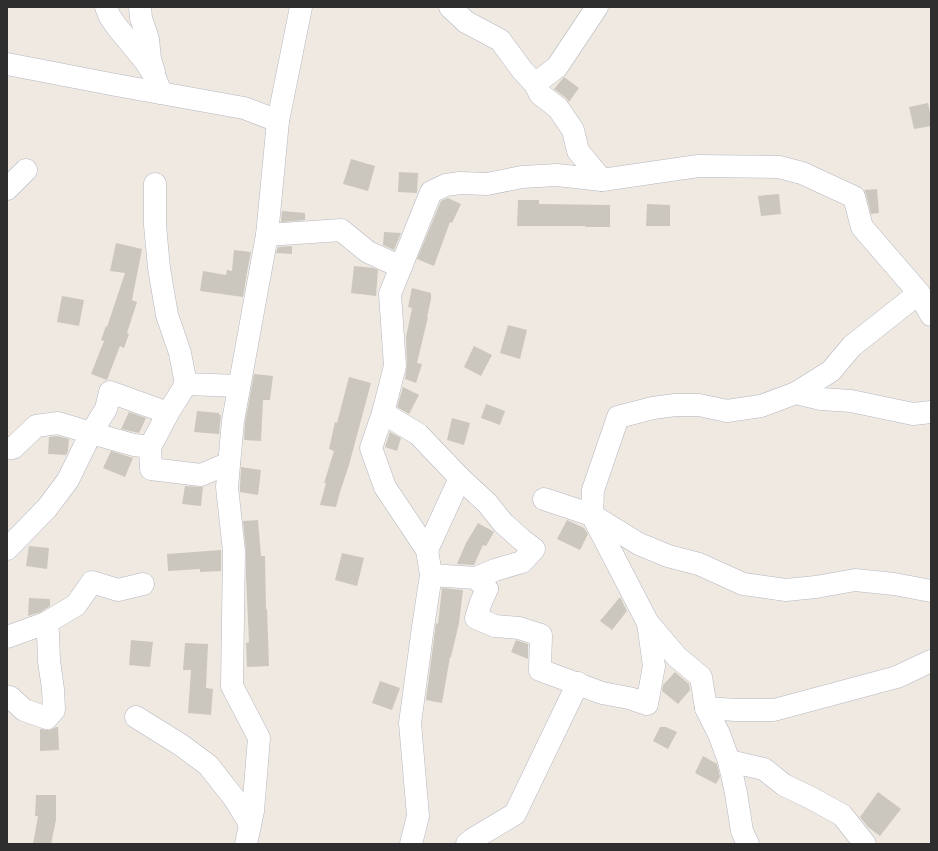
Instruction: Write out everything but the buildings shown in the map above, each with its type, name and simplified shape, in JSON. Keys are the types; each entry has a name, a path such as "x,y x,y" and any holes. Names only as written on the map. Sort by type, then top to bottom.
{"street":[{"path":"106,7 110,17 117,27 145,61 154,75 161,93"},
{"path":"140,7 141,18 148,39 150,59 161,93"},
{"path":"248,834 253,811 259,738 232,686 234,551 227,487 233,421 267,235 278,121 301,7"},
{"path":"450,7 466,22 500,40 522,70 535,84 540,94 558,108 573,130 578,151 602,180"},
{"path":"535,84 557,67 597,7"},
{"path":"7,63 244,108 278,121"},
{"path":"412,844 418,816 410,723 431,575 427,550 385,487 371,448 383,413 395,366 390,294 431,192 446,185 460,183 487,184 522,177 557,175 602,180 698,166 779,166 802,173 854,197 862,227 918,292 931,315"},
{"path":"7,188 26,170"},
{"path":"155,184 155,225 159,268 167,315 180,353 186,384 168,413 150,447 151,469 201,475 229,463"},
{"path":"267,235 341,230 368,252 401,267"},
{"path":"748,844 742,831 729,761 719,734 706,708 701,676 677,658 648,623 592,515 593,490 618,417 653,408 675,406 698,406 727,411 761,406 796,393 831,371 852,346 918,292"},
{"path":"186,384 239,386"},
{"path":"7,549 47,508 68,480 91,433 106,409 110,392 168,413"},
{"path":"796,393 821,398 851,401 913,414 931,412"},
{"path":"383,413 418,434 460,478 487,503 503,523 534,549 522,562 495,570 476,578 431,575"},
{"path":"7,448 13,448 36,426 58,423 91,433 150,447"},
{"path":"427,550 460,478"},
{"path":"544,499 592,515 639,544 668,556 699,564 743,584 786,590 816,587 855,580 931,590"},
{"path":"476,578 487,589 476,618 495,626 519,628 541,635 540,670 602,693 629,698 647,704 654,666 648,623"},
{"path":"7,637 46,623 76,605 92,582 118,590 143,584"},
{"path":"7,697 24,710 48,718 54,710 46,623"},
{"path":"706,708 774,710 897,676 931,661"},
{"path":"467,844 515,814 578,683"},
{"path":"136,717 182,745 208,765 234,798 248,834"},
{"path":"729,761 764,769 784,785 842,815 865,844"}]}
